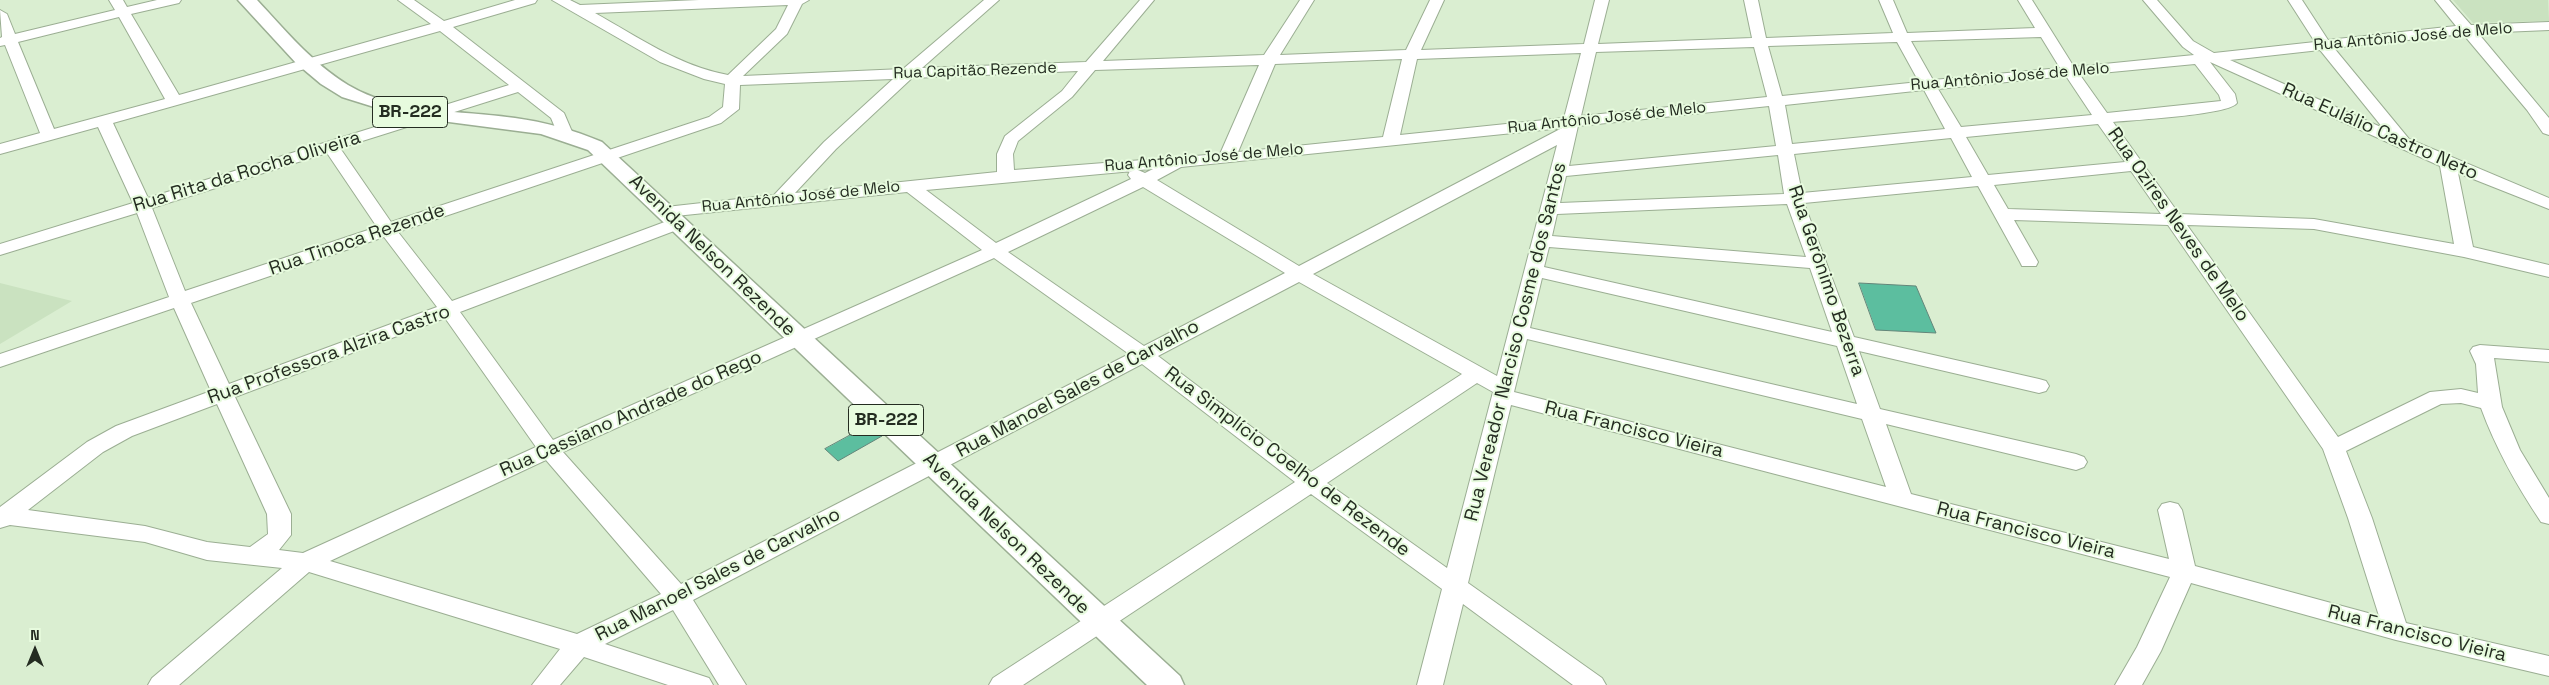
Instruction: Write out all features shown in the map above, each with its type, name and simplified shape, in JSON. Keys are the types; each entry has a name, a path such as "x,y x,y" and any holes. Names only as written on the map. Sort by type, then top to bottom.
{"main road":[{"name":"BR-222","path":"248,0 308,65 350,93 392,108 430,116 525,126 565,134 595,146 606,155"},
{"name":"Avenida Nelson Rezende","path":"606,155 1168,685"}],"street":[{"path":"4,39 120,7 153,0"},
{"path":"120,7 174,0"},
{"path":"406,0 522,86 558,116 565,134"},
{"path":"0,149 308,65 530,0"},
{"name":"Rua Capitão Rezende","path":"559,0 580,9 643,46 698,73 733,81 1092,66 2046,32"},
{"path":"733,81 741,68 782,31 797,0"},
{"path":"580,9 802,0"},
{"path":"780,199 807,168 908,73 992,0"},
{"path":"1006,176 1005,154 1011,139 1052,108 1092,66 1147,0"},
{"path":"1227,158 1249,102 1270,60 1307,0"},
{"path":"1390,141 1411,55 1437,0"},
{"name":"Rua Vereador Narciso Cosme dos Santos","path":"1430,685 1602,0"},
{"name":"Rua Gerônimo Bezerra","path":"1751,0 1760,43 1776,100 1794,199 1902,499"},
{"path":"1886,0 1902,38 1958,133 1981,181 2003,214 2029,262"},
{"name":"Rua Ozires Neves de Melo","path":"2025,0 2070,72 2334,448 2360,518 2396,630"},
{"name":"Rua Eulálio Castro Neto","path":"2150,0 2188,44 2205,58 2448,163 2549,204"},
{"path":"2295,0 2324,45 2404,143"},
{"path":"2442,0 2533,107 2549,130"},
{"path":"120,7 175,102"},
{"path":"0,14 4,39 49,136"},
{"name":"Rua Antônio José de Melo","path":"671,218 780,199 1125,165 1227,158 1390,141 1570,127 1776,100 2070,72 2466,30 2549,26"},
{"path":"1559,172 2217,107 2230,102 2205,58"},
{"name":"Rua Tinoca Rezende","path":"0,361 606,155 715,120 731,109 733,81"},
{"name":"Rua Rita da Rocha Oliveira","path":"0,250 522,86"},
{"path":"2533,107 2549,106"},
{"path":"104,122 142,204 180,301 279,514 282,527 279,537 256,556"},
{"name":"Rua Manoel Sales de Carvalho","path":"545,685 579,645 678,597 934,465 1142,354 1299,274 1570,127"},
{"path":"331,146 387,229 449,310 549,450 678,597 733,685"},
{"name":"Rua Cassiano Andrade do Rego","path":"161,685 305,562 549,450 995,251 1184,161"},
{"path":"2448,163 2464,250"},
{"name":"Rua Francisco Vieira","path":"1125,165 1143,180 1299,274 1503,392 2396,630 2549,666"},
{"path":"1549,209 1794,199 2136,166"},
{"name":"Rua Simplício Coelho de Rezende","path":"910,186 995,251 1142,354 1310,482 1593,685"},
{"path":"2003,214 2314,224 2464,250 2549,272"},
{"name":"Rua Professora Alzira Castro","path":"2,517 107,439 223,393 449,310 671,218"},
{"path":"1542,241 1816,263"},
{"path":"1533,270 2039,386"},
{"path":"1518,331 1872,412 2076,462"},
{"path":"2549,356 2480,351 2485,358 2490,403 2512,459 2549,516"},
{"path":"1002,685 1097,620 1475,375"},
{"path":"2334,448 2437,397 2460,396 2490,403"},
{"path":"2128,685 2148,651 2184,572 2170,510"},
{"path":"2,517 145,534 195,550 305,562 579,645 700,685"}],"shaded area":[{"path":"2453,0 2548,0 2549,21 2473,23"},
{"path":"0,283 72,301 0,344"}],"building":[{"path":"1859,283 1916,286 1936,333 1876,330"},
{"path":"869,425 882,436 838,461 825,449"}]}
